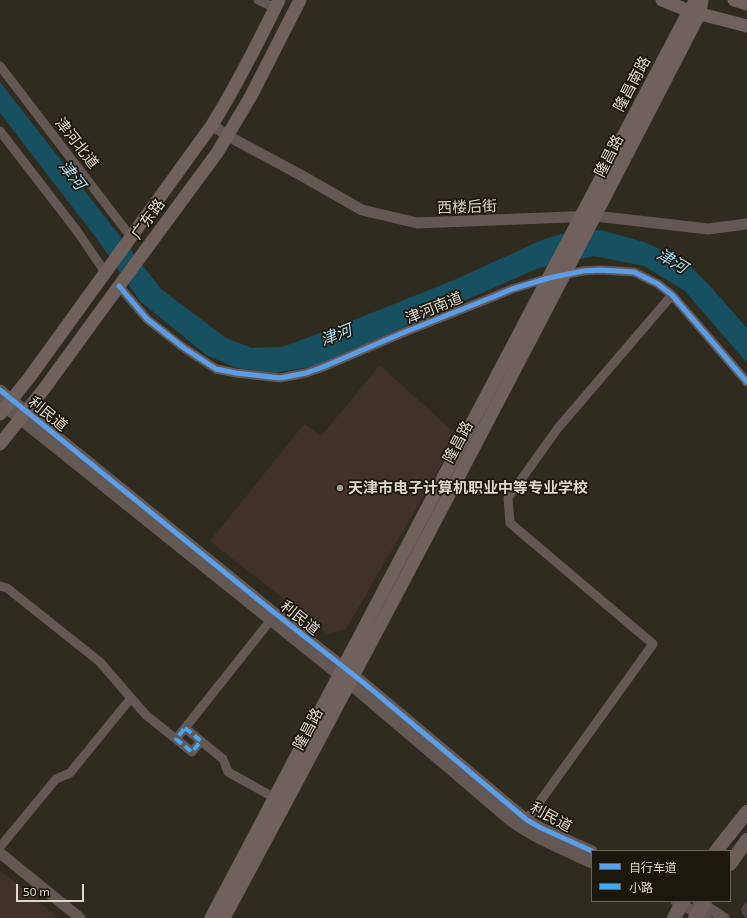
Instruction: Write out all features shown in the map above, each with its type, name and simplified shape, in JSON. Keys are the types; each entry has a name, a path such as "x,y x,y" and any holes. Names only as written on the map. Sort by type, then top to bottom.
{"main road":[{"name":"广东路","path":"0,444 44,389 228,136 271,59 300,0"},
{"path":"662,0 695,8 747,26"},
{"path":"695,8 702,0"},
{"path":"734,0 747,4"},
{"name":"广东路","path":"4,406 131,237 212,125 250,59 277,4"},
{"name":"隆昌南路","path":"586,220 695,8"},
{"name":"隆昌路","path":"224,918 352,680 586,220"},
{"name":"隆昌路","path":"211,918 340,671 559,273"},
{"path":"717,850 747,812"},
{"path":"731,863 747,840"},
{"path":"674,918 680,902"}],"street":[{"path":"258,0 277,4"},
{"name":"津河北道","path":"0,66 131,237"},
{"name":"西楼后街","path":"212,125 228,136 362,210 417,222 586,220 708,229 747,224"},
{"path":"0,131 77,231 105,272"},
{"name":"津河南道","path":"119,286 147,318 184,348 216,369 236,374 280,378 306,373 323,367 512,289 559,273 600,270 634,272 658,284 672,295 747,382"},
{"path":"524,824 653,644 510,523 508,498 558,428 672,295"},
{"name":"利民道","path":"0,390 4,406 23,416 352,680 500,812 524,824 541,828 591,851"},
{"path":"0,586 6,588 100,662 146,715 192,752 201,741"},
{"path":"176,739 274,617"},
{"path":"0,847 56,779 70,773 131,698"},
{"path":"185,728 223,759 228,772 275,798"},
{"name":"利民道","path":"524,824 541,840 591,863"},
{"path":"0,853 80,918"},
{"path":"680,902 724,918"}],"shaded area":[{"name":"天津市电子计算机职业中等专业学校","path":"380,365 458,436 346,629 328,634 210,541 304,424 321,436"},
{"path":"0,870 59,918 0,918"}],"water":[{"name":"津河","path":"0,82 161,289 226,338 252,348 282,347 334,328 454,280 542,240 565,233 601,230 644,242 669,253 690,266 747,328 747,363 685,291 644,266 594,256 539,268 314,366 275,373 237,368 206,355 140,301 97,239 0,113"}],"building":[{"path":"747,901 746,918 742,914 741,908"}],"marked path":[{"path":"185,728 201,741 192,752 176,739 185,728"}],"cycle path":[{"path":"119,286 147,319 184,348 216,369 280,378 306,373 323,367 512,289 549,278 583,271 600,270 634,272 658,284 672,295 747,382"},
{"path":"0,390 271,610 365,684 527,820 591,851"}],"place":[{"name":"天津市电子计算机职业中等专业学校","path":"340,488"}]}
